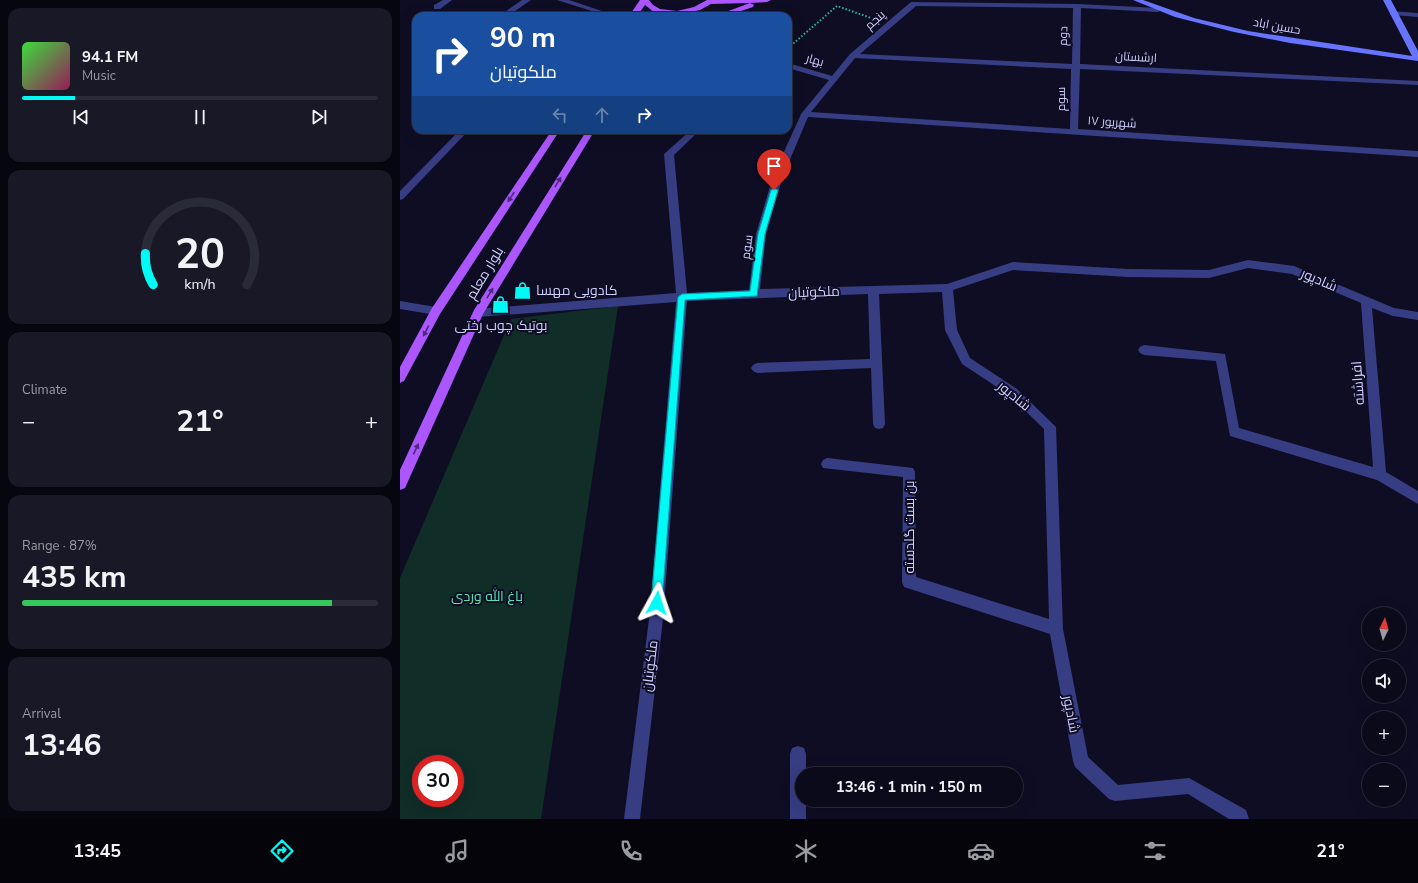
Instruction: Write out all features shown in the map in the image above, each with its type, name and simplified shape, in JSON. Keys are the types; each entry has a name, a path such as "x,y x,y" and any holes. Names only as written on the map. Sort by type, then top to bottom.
{"main road":[{"path":"636,12 644,0 650,8 657,12"},
{"path":"730,12 764,0"},
{"path":"691,12 711,1 767,0"},
{"path":"684,12 694,10"},
{"name":"بلوار معلم","path":"400,378 436,311 553,134"},
{"name":"بلوار معلم","path":"400,484 478,313 589,134"}],"street":[{"path":"437,7 448,0"},
{"path":"509,12 527,0"},
{"path":"561,0 598,11"},
{"name":"حسین اباد","path":"1137,0 1158,10 1200,23 1289,41 1418,59"},
{"path":"1152,0 1158,10"},
{"path":"1387,0 1418,59"},
{"name":"پنجم","path":"820,98 853,56 914,4 1076,6 1158,10"},
{"name":"دوم","path":"1074,66 1076,6"},
{"path":"1393,13 1418,15"},
{"name":"ارشستان","path":"853,56 1418,83"},
{"name":"بهار","path":"792,66 835,79"},
{"name":"سوم","path":"1074,66 1074,132"},
{"name":"سوم","path":"754,294 761,234 778,176 805,114 820,98"},
{"name":"۱۷ شهریور","path":"805,114 1418,154"},
{"path":"400,198 461,134"},
{"name":"ملکوتیان","path":"632,819 656,619 682,297 669,154 692,134"},
{"name":"شادپور","path":"1241,819 1240,816 1189,786 1115,793 1081,761 1056,629 1050,427 1013,392 966,361 951,330 947,288 1013,266 1128,273 1209,274 1248,264 1294,270 1366,300"},
{"name":"ملکوتیان","path":"478,313 682,297 947,288"},
{"path":"873,290 879,424"},
{"path":"1366,300 1393,312 1418,316"},
{"name":"افراشته","path":"1366,300 1380,475"},
{"path":"400,305 436,311"},
{"path":"1144,350 1221,357 1234,432 1380,475 1418,498"},
{"path":"757,368 876,363"},
{"name":"بن بست گلدسته","path":"827,464 909,472 908,582 1056,629"},
{"path":"798,754 798,819"}],"path":[{"path":"792,45 837,6 889,24"}],"green space":[{"name":"باغ الله وردی","path":"618,306 541,819 400,819 400,578 511,319"}],"place":[{"name":"کادویی مهسا","path":"523,290"},
{"name":"بوتیک چوب رختی","path":"501,305"}],"route":[{"path":"657,603 682,297 754,294 761,234 774,190"}]}
